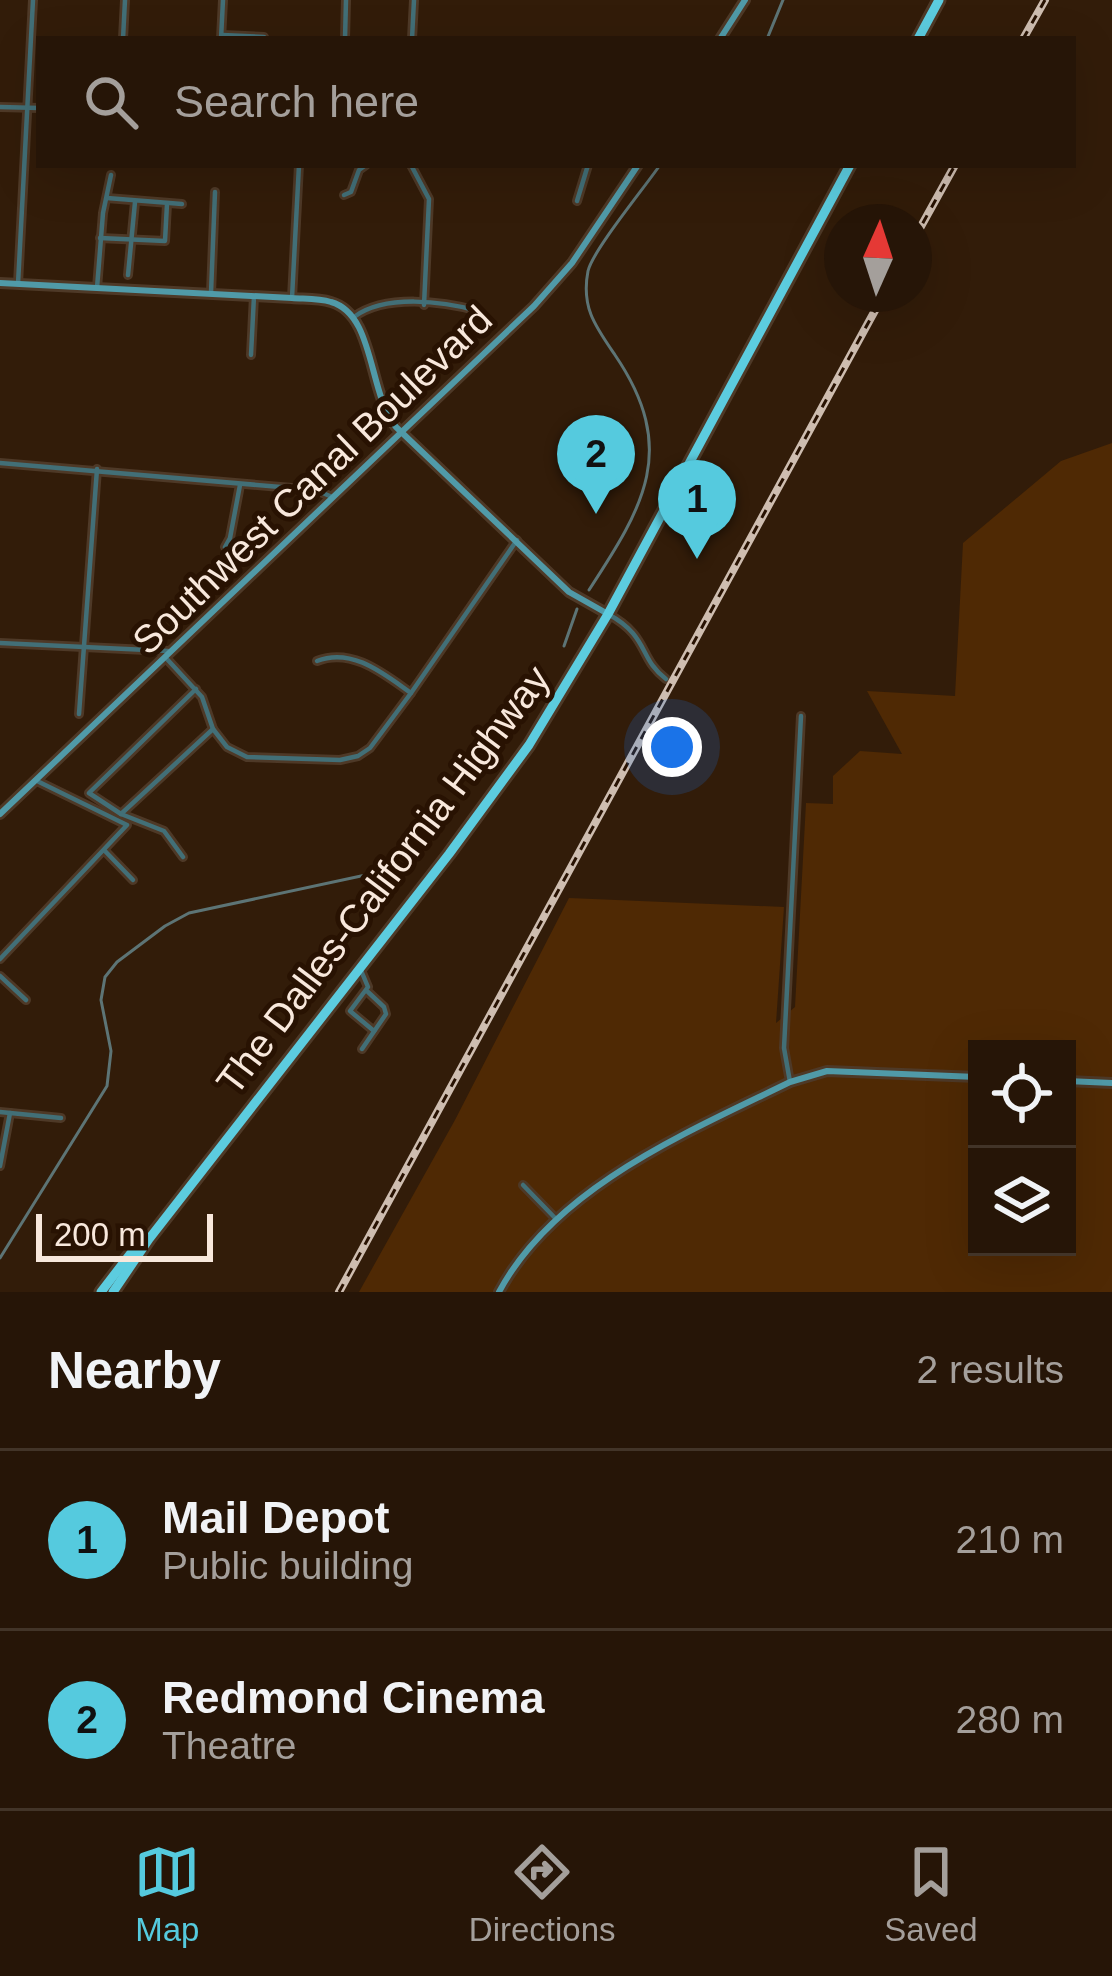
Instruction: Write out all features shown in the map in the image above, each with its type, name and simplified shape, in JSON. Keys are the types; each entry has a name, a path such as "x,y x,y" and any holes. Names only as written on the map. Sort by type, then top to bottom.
{"highway":[{"path":"920,36 939,0"},
{"name":"The Dalles-California Highway","path":"115,1292 149,1239 529,745 608,614 848,168"},
{"name":"The Dalles-California Highway","path":"101,1292 131,1253 149,1239"}],"main road":[{"path":"722,36 745,0"},
{"name":"Southwest Canal Boulevard","path":"0,814 544,294 602,221 636,168"},
{"path":"0,284 327,301 354,317 380,404 403,433 569,592 608,614"},
{"path":"500,1292 526,1250 581,1196 790,1082 827,1071 968,1077"},
{"path":"1076,1081 1112,1083"}],"street":[{"path":"18,284 33,0"},
{"path":"123,36 125,0"},
{"path":"222,36 223,0"},
{"path":"345,36 346,0"},
{"path":"412,36 414,0"},
{"path":"0,107 36,108"},
{"path":"292,298 299,168"},
{"path":"344,196 355,187 362,168"},
{"path":"413,168 429,199 424,305"},
{"path":"577,201 587,168"},
{"path":"98,288 100,238 111,175"},
{"path":"211,293 215,192"},
{"path":"107,198 182,204"},
{"path":"128,275 134,202"},
{"path":"100,238 165,242 167,203"},
{"path":"251,355 254,296"},
{"path":"354,317 378,304 478,311"},
{"path":"0,463 316,490 332,497"},
{"path":"79,714 97,469"},
{"path":"225,547 240,485"},
{"path":"0,643 169,654 196,689 212,729 227,746 247,757 340,760 370,748 517,540"},
{"path":"608,614 638,636 653,667 666,680"},
{"path":"317,662 346,657 369,665 411,693"},
{"path":"183,857 164,831 121,814 89,794 196,689"},
{"path":"790,1082 784,1048 801,716"},
{"path":"121,814 212,729"},
{"path":"0,959 127,825 35,779"},
{"path":"104,850 133,880"},
{"path":"360,968 366,991 386,1011 362,1049"},
{"path":"0,976 26,1000"},
{"path":"366,991 350,1011 374,1031"},
{"path":"0,1112 61,1118"},
{"path":"0,1166 10,1113"},
{"path":"523,1185 556,1219"}],"shaded area":[{"path":"1112,443 1112,1292 359,1292 455,1120 569,898 784,907 776,1023 795,1007 806,803 833,804 833,776 860,751 902,754 867,691 955,696 963,543 1061,461"}],"waterway":[{"path":"768,36 783,0"},
{"path":"589,590 638,504 649,449 646,420 635,389 591,316 588,271 658,168"},
{"path":"564,646 577,609"},
{"path":"0,1258 107,1086 111,1051 101,1000 105,977 117,962 189,913 375,873"}],"railway":[{"path":"1025,36 1045,0"},
{"path":"932,207 953,168"},
{"path":"339,1292 874,312"}],"place":[{"name":"Redmond Cinema","path":"596,514"},
{"name":"Mail Depot","path":"697,559"}]}
